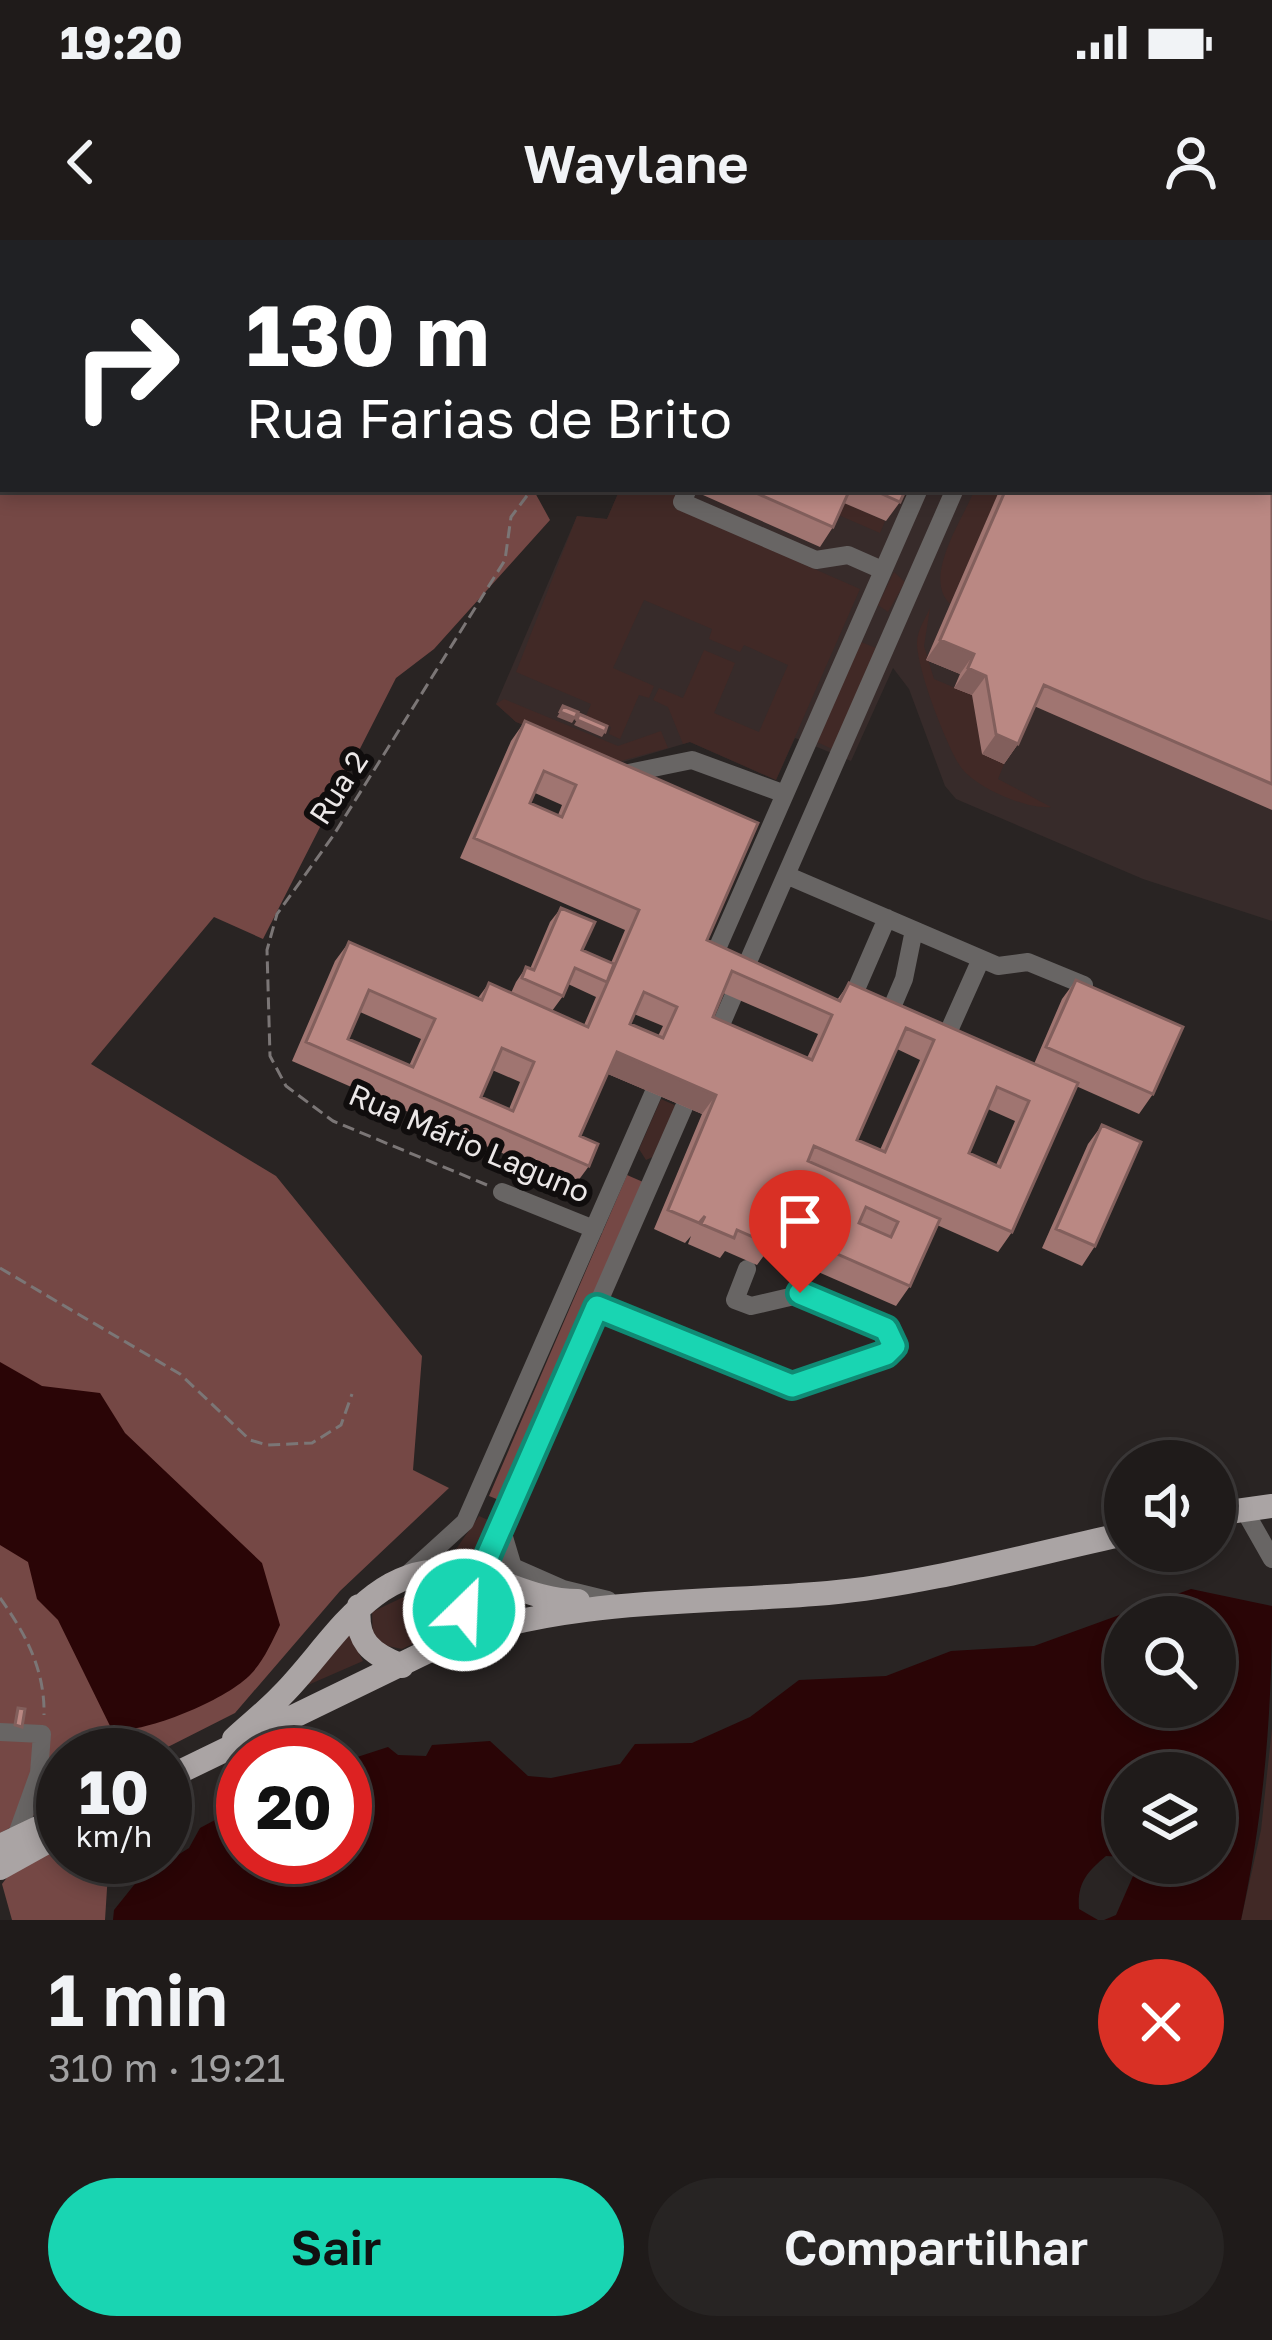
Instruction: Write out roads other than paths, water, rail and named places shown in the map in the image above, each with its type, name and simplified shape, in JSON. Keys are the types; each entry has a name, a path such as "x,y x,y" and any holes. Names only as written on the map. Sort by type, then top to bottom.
{"main road":[{"path":"1236,1510 1272,1506"},
{"path":"268,1728 494,1624 640,1604 830,1593 1104,1538"},
{"path":"435,1570 458,1587 464,1610 447,1642"},
{"path":"246,1728 283,1694 359,1606 400,1580 435,1570 478,1576 543,1599 640,1604"},
{"path":"359,1606 357,1624 364,1644 402,1666"},
{"path":"8,1841 36,1828"},
{"path":"0,1868 36,1848"}],"lane":[{"path":"687,492 682,502 816,560 848,555 883,570"},
{"path":"709,967 918,492"},
{"path":"713,1043 955,492"},
{"path":"861,621 893,635"},
{"path":"598,766 628,776 692,760 785,794"},
{"path":"799,762 830,775"},
{"path":"786,875 1002,967 1028,962 1084,985"},
{"path":"851,1001 887,918"},
{"path":"887,1018 904,979 914,930"},
{"path":"943,1044 986,961"},
{"path":"400,1580 465,1522 653,1094"},
{"path":"464,1610 684,1107"},
{"path":"622,1164 653,1178"},
{"name":"Rua Mário Laguno","path":"502,1192 594,1228"},
{"path":"597,1307 792,1386 886,1354 894,1346 886,1329 807,1293 752,1306 735,1300 747,1269"},
{"path":"1243,1508 1272,1559"},
{"path":"502,1527 513,1567 563,1589 608,1600"},
{"path":"0,1732 36,1734"},
{"path":"8,1841 36,1778"}]}
